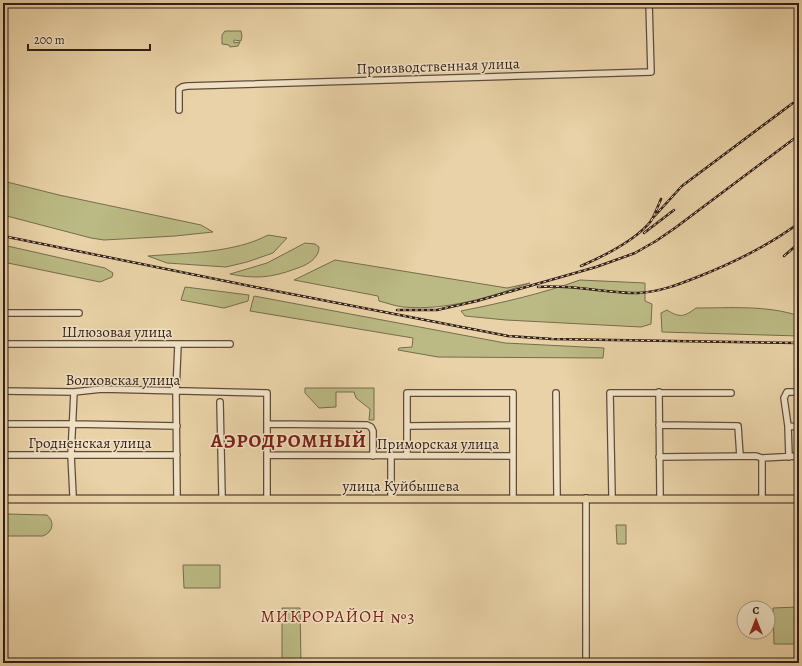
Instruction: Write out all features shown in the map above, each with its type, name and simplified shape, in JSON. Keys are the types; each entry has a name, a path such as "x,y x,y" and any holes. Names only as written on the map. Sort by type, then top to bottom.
{"main road":[{"name":"улица Куйбышева","path":"3,495 73,497 762,497 799,495"},
{"name":"улица Куйбышева","path":"513,496 612,495 660,497"},
{"name":"улица Куйбышева","path":"3,499 73,497"},
{"name":"улица Куйбышева","path":"762,497 799,499"}],"street":[{"name":"Производственная улица","path":"179,110 179,89 186,86 651,72 649,3"},
{"path":"3,312 80,313"},
{"name":"Шлюзовая улица","path":"3,344 230,344"},
{"path":"177,497 176,391 178,345"},
{"name":"Волховская улица","path":"3,391 74,392 102,389 267,393 267,424"},
{"path":"73,497 71,455 74,392"},
{"path":"659,392 660,497"},
{"path":"789,456 788,426 784,398 787,392 799,392"},
{"path":"407,456 406,393 513,393 513,496"},
{"path":"556,393 557,495"},
{"path":"612,495 610,393 731,393"},
{"path":"220,402 222,497"},
{"path":"3,424 176,426"},
{"path":"267,497 267,424 367,425 371,427 372,431 373,456"},
{"path":"407,426 513,425"},
{"path":"659,425 738,426 740,456"},
{"path":"788,426 799,427"},
{"name":"Гродненская улица","path":"3,456 177,455"},
{"name":"Приморская улица","path":"267,456 513,456"},
{"path":"391,456 392,497"},
{"path":"659,457 756,456 762,458 799,456"},
{"path":"762,458 762,497"},
{"path":"586,663 587,496"}],"shaded area":[{"path":"225,31 241,31 241,41 234,40 234,43 240,42 238,46 230,47 229,45 222,44 222,35"},
{"path":"3,181 59,195 201,225 213,232 175,236 104,240 91,238 3,215"},
{"path":"268,235 287,238 273,253 247,262 226,267 167,263 148,256 225,249 255,241"},
{"path":"305,243 315,244 319,247 319,251 312,261 300,267 263,277 247,277 230,274 267,263"},
{"path":"3,245 105,268 113,273 112,277 100,282 3,262"},
{"path":"335,260 507,288 530,283 468,302 419,308 397,306 379,301 378,296 294,280"},
{"path":"580,280 645,283 645,301 652,304 651,324 641,327 506,320 465,316 461,311 521,298"},
{"path":"185,287 249,295 248,301 224,308 181,300"},
{"path":"254,296 505,343 604,348 603,358 438,357 398,350 399,348 412,347 413,338 250,311"},
{"path":"696,308 748,308 787,312 799,316 799,336 662,332 661,313 667,310 675,314 685,315"},
{"path":"305,388 374,388 374,420 369,420 370,409 356,398 354,392 336,392 336,407 319,408 305,393"},
{"path":"3,515 47,515 50,518 52,527 49,532 43,536 3,535"},
{"path":"616,525 626,525 626,544 617,544"},
{"path":"183,565 220,565 220,588 184,588"},
{"path":"799,607 799,644 774,644 774,640 776,640 776,608"},
{"path":"282,608 300,608 301,663 282,663"}],"railway":[{"path":"651,220 682,186 793,103"},
{"path":"397,310 437,310 477,301 596,267 635,253 675,228 799,135"},
{"path":"581,266 609,253 637,235 651,221 661,199"},
{"path":"644,233 674,210"},
{"path":"538,287 550,286 625,293 638,293 662,289 677,285 713,271 739,259 775,239 799,223"},
{"path":"3,236 508,336 552,339 799,343"},
{"path":"784,256 799,243"}],"district":[{"name":"АЭРОДРОМНЫЙ","path":"289,440"},
{"name":"МИКРОРАЙОН №3","path":"338,616"}]}
